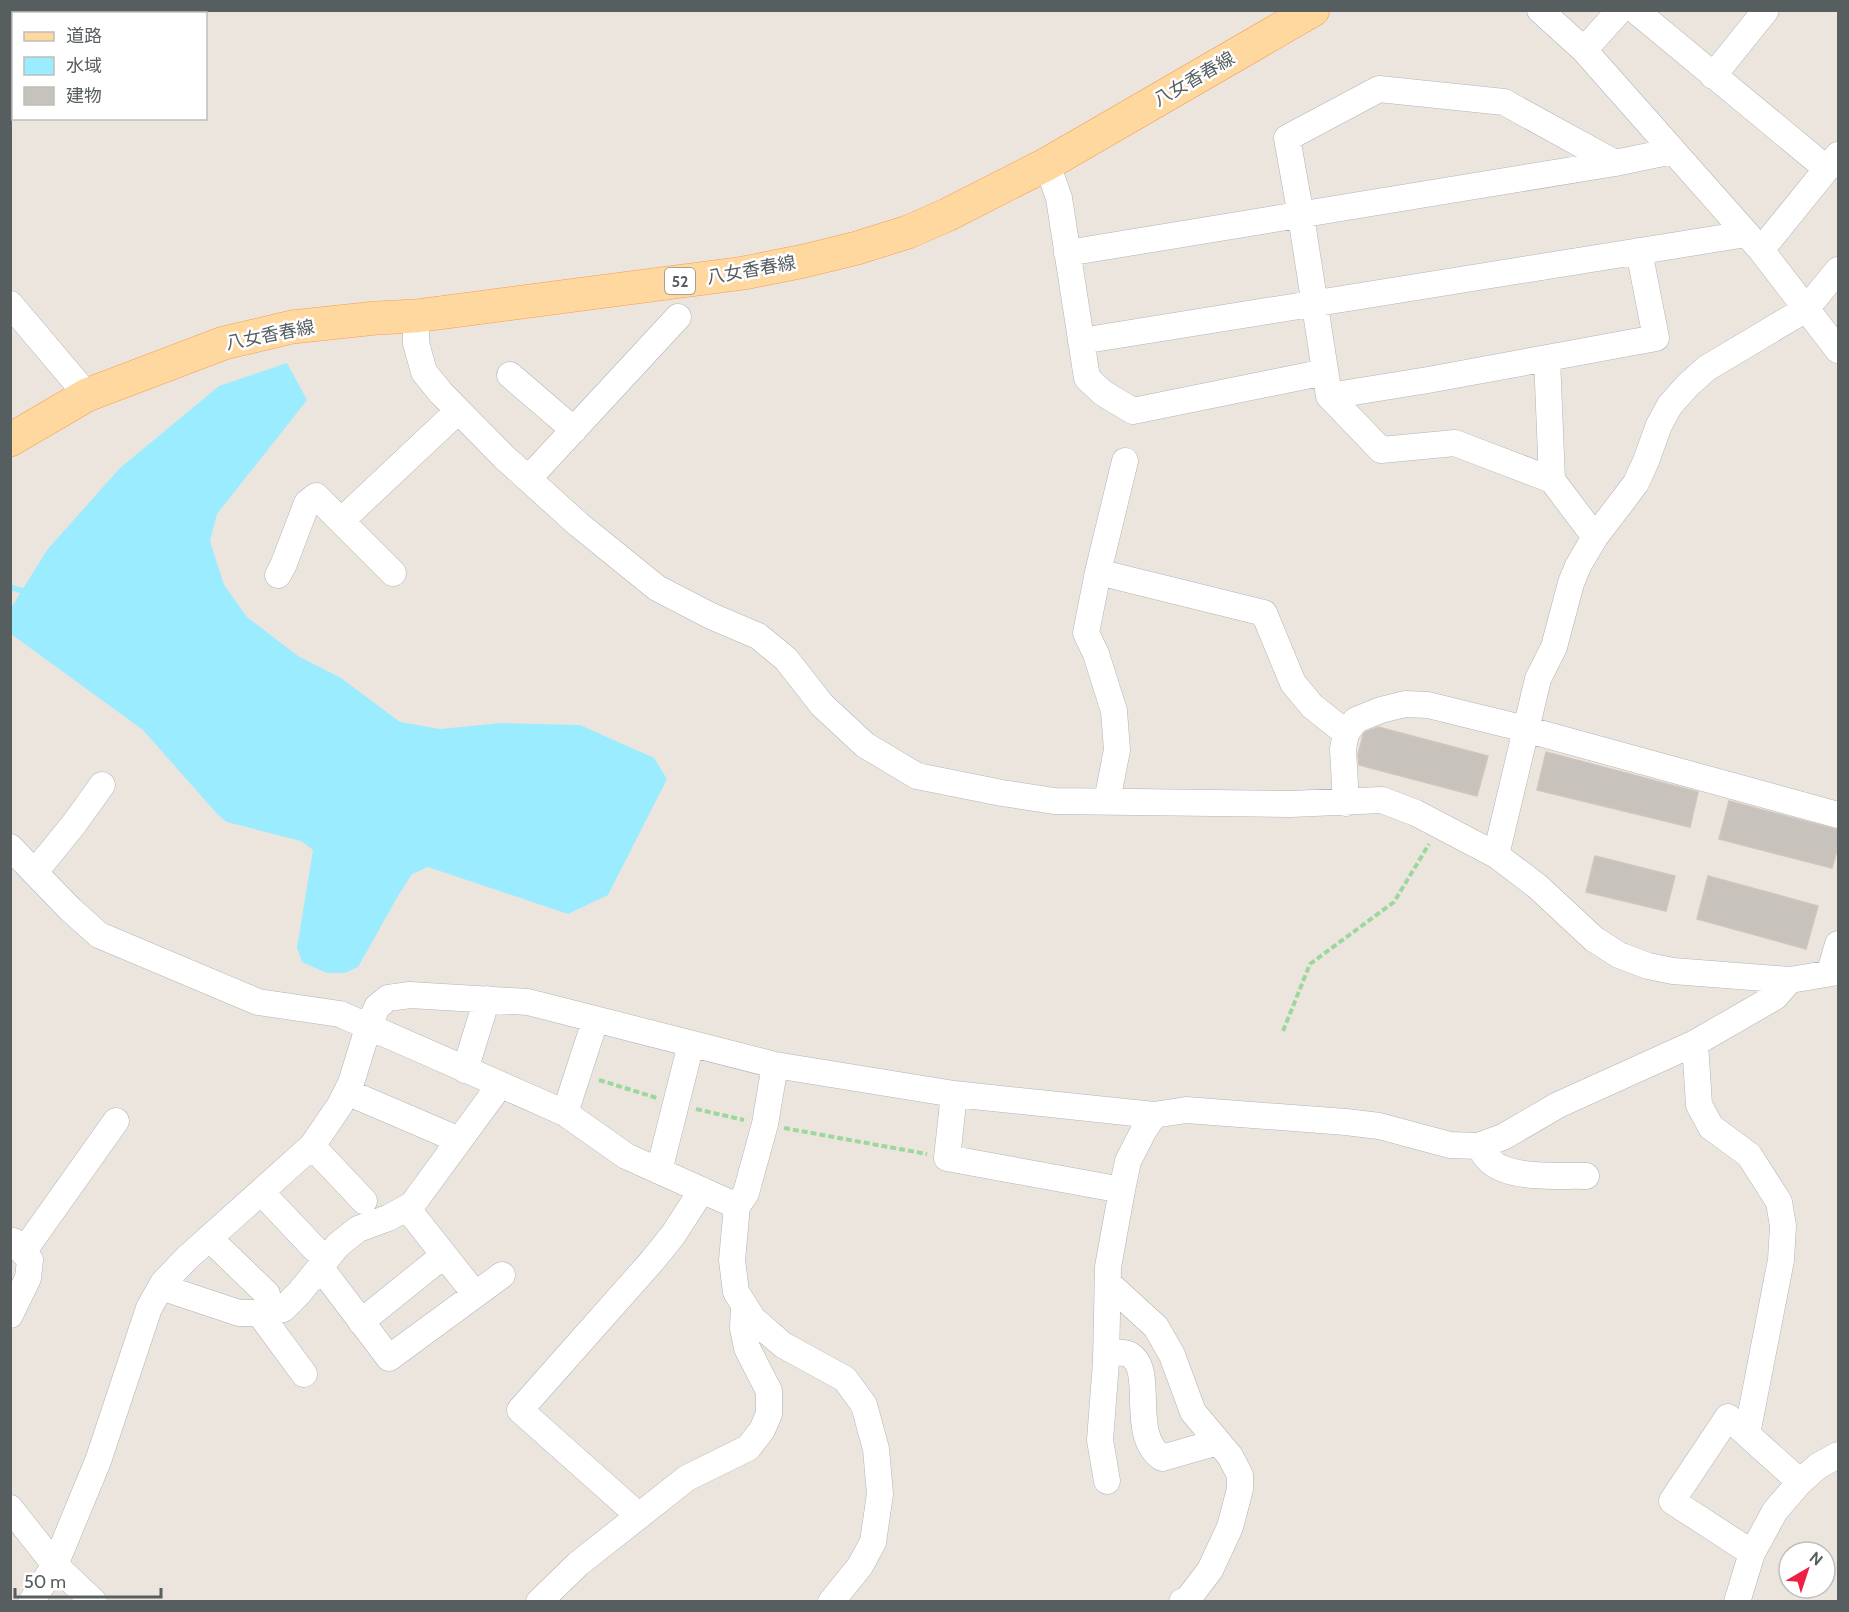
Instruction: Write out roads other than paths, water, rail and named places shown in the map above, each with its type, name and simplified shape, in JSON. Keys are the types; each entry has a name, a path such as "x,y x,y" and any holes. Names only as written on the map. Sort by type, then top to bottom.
{"main road":[{"name":"八女香春線","path":"10,440 87,395 224,343 292,327 416,316 744,273 814,259 908,232 947,215 1047,164 1313,10"}],"street":[{"path":"1540,10 1584,50 1754,242 1838,349"},
{"path":"1584,50 1620,10"},
{"path":"1081,341 1639,251 1754,242 1833,162 1713,76 1635,10"},
{"path":"1713,76 1766,10"},
{"path":"1595,537 1552,480 1455,443 1381,450 1329,396 1287,138 1378,89 1504,102 1615,163"},
{"path":"1067,253 1301,216 1615,163 1673,151"},
{"path":"1047,164 1059,198 1087,378 1103,393 1133,411 1324,372"},
{"path":"1329,396 1656,338 1639,251"},
{"path":"1496,855 1538,679 1557,638 1571,583 1595,537 1636,483 1659,425 1670,405 1707,368 1806,309 1839,270"},
{"path":"10,304 87,395"},
{"path":"416,316 416,344 424,372 458,411 528,479 578,524 657,588 758,636 786,659 822,705 865,745 917,776 1054,801 1221,804 1382,800 1416,813 1496,855 1537,886 1594,939 1619,955 1648,966 1673,971 1790,980 1834,972 1839,944"},
{"path":"528,479 678,317"},
{"path":"1547,358 1552,480"},
{"path":"510,375 574,430"},
{"path":"341,521 458,411"},
{"path":"1107,801 1117,750 1114,711 1096,654 1086,633 1125,461"},
{"path":"278,575 308,503 316,495 393,573"},
{"path":"1098,572 1264,613 1293,683 1312,706 1346,733"},
{"path":"1346,802 1343,749 1346,733 1356,720 1405,704 1428,705 1525,729 1839,815"},
{"path":"35,872 102,785"},
{"path":"10,847 70,909 99,935 258,1002 340,1014 565,1113 626,1156 737,1206"},
{"path":"31,1602 55,1564 98,1461 149,1308 161,1287 187,1258 312,1146 351,1083 377,1007 388,998 410,995 528,1002 595,1021 775,1065 954,1094 1154,1115 1186,1110 1346,1122 1379,1126 1450,1145 1478,1146 1503,1137 1558,1105 1695,1043 1775,997 1790,980"},
{"path":"465,1070 487,999"},
{"path":"565,1113 595,1021"},
{"path":"1695,1043 1699,1105 1711,1127 1749,1155 1779,1202 1783,1226 1781,1260 1747,1434"},
{"path":"659,1171 691,1044"},
{"path":"775,1065 765,1124 746,1193 737,1206 732,1260 736,1292 753,1319 783,1345 845,1379 864,1405 876,1449 880,1494 873,1542 860,1566 831,1602"},
{"path":"263,1304 266,1313 283,1309 299,1293 318,1258 358,1229 388,1218 412,1205 500,1085"},
{"path":"346,1092 459,1140"},
{"path":"954,1094 947,1158 1122,1190"},
{"path":"1107,1480 1100,1440 1106,1353 1108,1267 1128,1161 1154,1115"},
{"path":"10,1315 28,1278 30,1260 16,1245 116,1121"},
{"path":"312,1146 364,1201"},
{"path":"1478,1146 1490,1162 1504,1169 1524,1174 1586,1176"},
{"path":"639,1516 520,1410 652,1262 673,1235 702,1190"},
{"path":"261,1192 318,1258 361,1322 389,1358 502,1275"},
{"path":"407,1208 475,1294"},
{"path":"209,1238 263,1304 304,1374"},
{"path":"361,1322 444,1255"},
{"path":"1108,1283 1156,1327 1172,1355 1193,1412 1230,1456 1240,1475 1240,1489 1230,1527 1210,1570 1188,1599 1182,1602"},
{"path":"161,1287 239,1313 263,1304"},
{"path":"539,1602 578,1564 687,1478 748,1448 762,1430 769,1414 769,1391 747,1348 743,1328 744,1305"},
{"path":"766,1384 789,1348"},
{"path":"1106,1353 1130,1355 1137,1363 1143,1381 1143,1421 1153,1451 1162,1458 1218,1442"},
{"path":"1752,1553 1672,1501 1728,1416 1800,1482"},
{"path":"1737,1602 1752,1553 1775,1511 1800,1482 1818,1466 1839,1455"},
{"path":"10,1508 55,1564 94,1602"}],"water":[{"path":"287,363 307,400 217,514 210,541 224,585 247,617 298,656 341,678 400,722 440,729 502,723 580,725 654,758 667,779 608,895 568,914 428,867 412,874 358,967 345,973 327,973 302,962 297,948 313,850 301,841 227,822 218,815 143,730 11,634 11,608 47,550 120,468 219,386"}],"waterway":[{"path":"10,587 28,593"}]}
